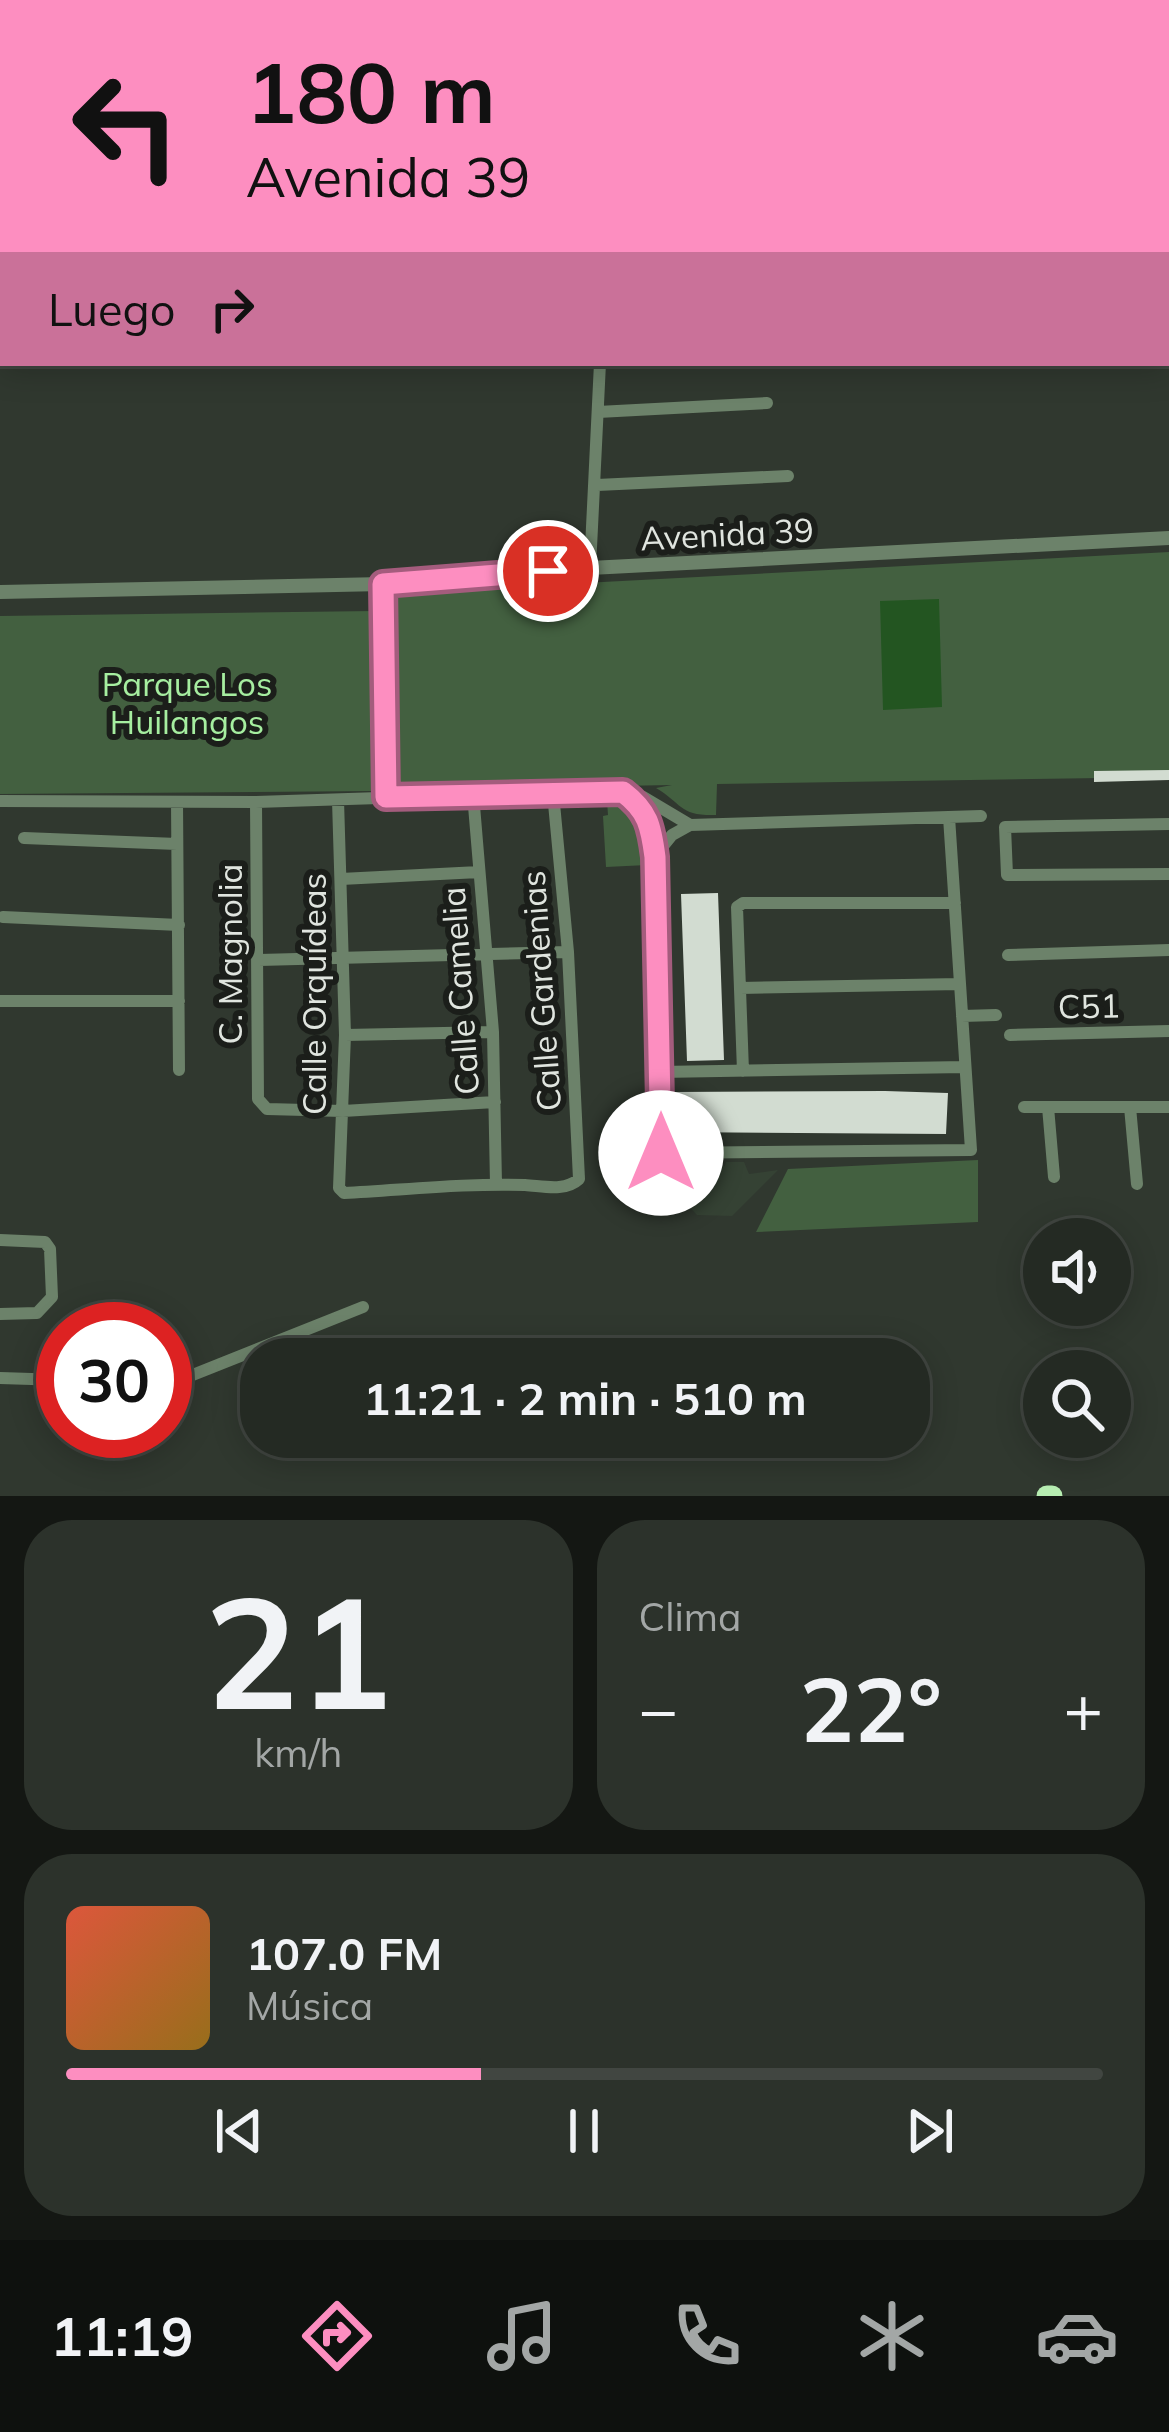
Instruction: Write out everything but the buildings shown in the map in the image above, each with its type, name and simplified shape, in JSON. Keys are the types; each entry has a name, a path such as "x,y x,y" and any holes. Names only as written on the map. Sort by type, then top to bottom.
{"street":[{"path":"590,568 600,366"},
{"path":"598,412 767,403"},
{"path":"597,485 788,476"},
{"name":"Avenida 39","path":"0,592 383,584 590,568 1169,538"},
{"path":"383,584 386,797"},
{"path":"623,792 641,806 651,823 655,857 661,1153 970,1150 950,818"},
{"path":"0,801 256,802 623,792 644,797 690,825"},
{"name":"Calle Gardenias","path":"496,1184 573,1185 579,1179 568,952 554,793"},
{"name":"Calle Camelia","path":"473,794 494,1032 496,1184"},
{"name":"Calle Orquídeas","path":"338,800 345,1034 339,1188 344,1193 496,1184"},
{"path":"177,802 178,1070"},
{"name":"C. Magnolia","path":"256,802 261,1105 343,1111"},
{"path":"655,857 672,835 690,825 981,816"},
{"path":"1169,824 1005,827 1007,875 1169,874"},
{"path":"24,838 177,844"},
{"path":"341,879 479,872"},
{"path":"743,1071 737,907 743,903 955,903"},
{"path":"3,917 179,925"},
{"path":"1008,955 1169,950"},
{"path":"259,960 568,952"},
{"path":"740,988 960,983"},
{"path":"0,1001 179,1001"},
{"path":"962,1016 996,1015"},
{"name":"C51","path":"1010,1035 1169,1031"},
{"path":"345,1034 494,1032"},
{"path":"660,1072 965,1067"},
{"path":"343,1111 495,1102"},
{"path":"1024,1107 1169,1107"},
{"path":"1048,1107 1054,1177"},
{"path":"1130,1107 1137,1184"},
{"path":"0,1240 38,1240 50,1250 52,1298 38,1313 0,1314"},
{"path":"192,1374 363,1307"},
{"path":"0,1378 36,1379"}],"shaded area":[{"path":"939,599 942,707 883,710 880,601"},
{"path":"726,1162 744,1162 749,1174 778,1170 732,1216 697,1215 665,1181 667,1166 725,1166"}],"green space":[{"path":"1169,552 1169,777 717,784 716,815 688,811 656,788 672,785 395,790 397,593"},
{"name":"Parque Los Huilangos","path":"375,611 375,791 0,794 0,616"},
{"path":"607,801 632,808 645,827 647,865 606,867 603,816 608,815"},
{"path":"978,1160 978,1222 756,1232 788,1169"}],"route":[{"path":"548,571 383,584 386,797 623,792 641,806 651,823 655,857 661,1153"}]}
